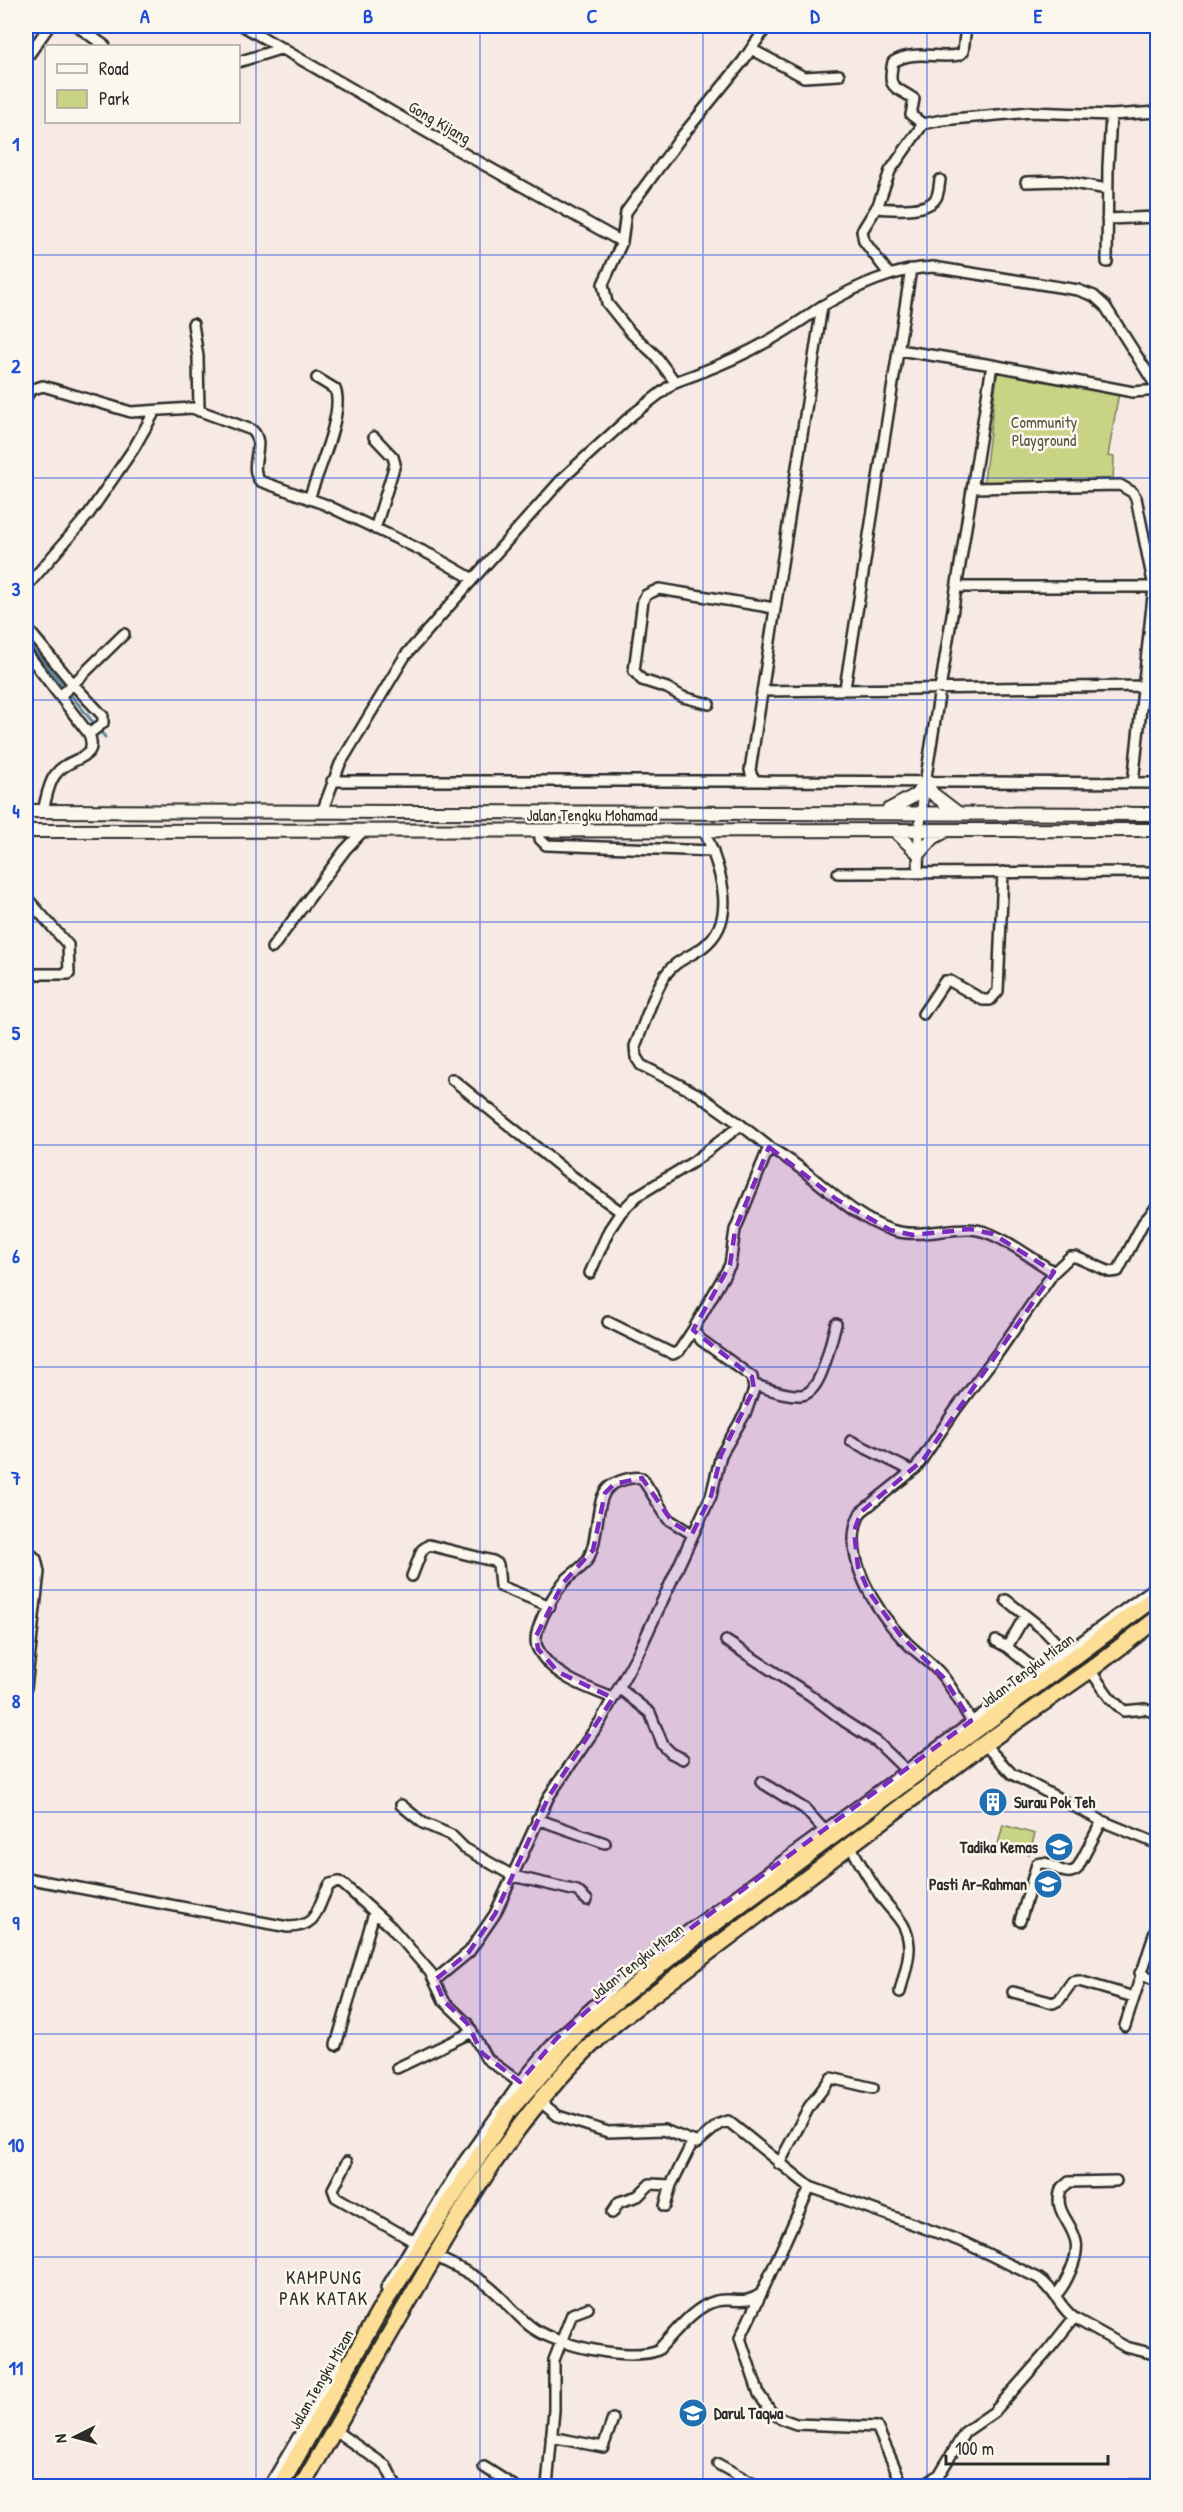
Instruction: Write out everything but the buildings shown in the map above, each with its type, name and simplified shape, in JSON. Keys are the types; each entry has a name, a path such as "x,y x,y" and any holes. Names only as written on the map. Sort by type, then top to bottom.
{"highway":[{"name":"Jalan Tengku Mizan","path":"280,2487 383,2305 523,2085 581,2029 687,1944 1158,1595"},
{"name":"Jalan Tengku Mizan","path":"302,2487 435,2256 479,2185 538,2100 585,2048 984,1744 1090,1670 1158,1618"}],"main road":[{"path":"881,813 916,795 925,783 933,794 958,813"},
{"name":"Jalan Tengku Mohamad","path":"26,811 1158,814"},
{"name":"Jalan Tengku Mohamad","path":"26,831 1158,830"},
{"path":"896,832 919,854 933,838 945,831"}],"street":[{"path":"26,59 47,26"},
{"path":"77,26 104,45"},
{"name":"Gong Kijang","path":"243,26 622,242"},
{"path":"675,382 655,355 623,323 604,296 603,284 622,242 626,212 767,26"},
{"path":"923,124 911,115 914,99 892,85 890,75 893,62 901,57 913,55 959,55 963,52 966,26"},
{"path":"240,61 283,48"},
{"path":"751,49 804,77 839,75"},
{"path":"889,274 862,237 863,226 876,208 890,171 923,124 942,120 1030,112 1111,115 1158,112"},
{"path":"1107,262 1107,189 1111,115"},
{"path":"876,208 903,209 928,204 936,198 940,180"},
{"path":"1026,182 1062,181 1107,189"},
{"path":"1107,219 1158,217"},
{"path":"322,812 340,764 405,656 564,477 632,415 675,382 709,370 768,343 822,306 889,274 933,267 1085,292 1105,306 1158,390 1133,392 899,350"},
{"path":"845,688 911,269"},
{"path":"757,781 750,770 822,306"},
{"path":"193,324 198,357 199,411"},
{"path":"918,872 919,832 925,783 992,365"},
{"path":"309,499 333,425 337,401 334,389 317,378"},
{"path":"26,398 30,390 43,386 123,410 140,412 179,408 199,411 252,430 258,439 254,472 260,482 309,499 375,529 431,555 473,579"},
{"path":"26,587 88,515 134,448 155,411"},
{"path":"374,437 393,456 395,464 375,529"},
{"path":"973,488 1124,487 1136,498 1154,587 1133,783"},
{"path":"957,587 1154,587"},
{"path":"709,704 683,697 659,685 642,680 634,671 646,595 659,589 774,608"},
{"path":"26,627 72,686 103,716 101,725 91,733"},
{"path":"62,695 124,634"},
{"path":"26,652 91,733 92,748 88,754 60,768 53,777 43,811"},
{"path":"762,691 845,688 1143,686"},
{"path":"332,781 1158,783"},
{"path":"272,948 345,850 363,831"},
{"path":"540,831 540,839 546,845 712,851"},
{"path":"705,831 723,884 725,907 719,927 703,947 680,960 665,975 635,1046 636,1057 641,1065 699,1095 796,1165 836,1199 858,1214 890,1230 914,1235 970,1229 993,1234 1053,1272"},
{"path":"923,1014 945,981 950,981 983,1000 990,1000 998,991 1003,872"},
{"path":"838,873 1158,872"},
{"path":"26,897 68,945 69,974 26,974"},
{"path":"452,1079 568,1173 621,1212"},
{"path":"590,1273 604,1239 621,1212 637,1196 693,1162 741,1125"},
{"path":"608,1322 673,1354 679,1351 730,1265 735,1230 769,1147"},
{"path":"971,1721 944,1678 900,1635 869,1592 858,1567 854,1531 861,1512 923,1460 956,1409 1000,1350 1053,1272 1071,1257 1110,1272 1118,1271 1143,1223 1158,1206"},
{"path":"755,1385 791,1395 803,1395 810,1392 818,1381 836,1324"},
{"path":"435,1980 475,1946 495,1914 549,1796 600,1722 619,1688 640,1649 711,1496 720,1455 746,1412 755,1385 752,1377 701,1340 693,1330"},
{"path":"851,1441 912,1471"},
{"path":"613,1698 558,1672 537,1649 536,1636 540,1622 563,1582 588,1560 593,1550 605,1493 614,1484 636,1477 642,1478 668,1519 692,1534"},
{"path":"412,1576 422,1550 429,1545 498,1563 500,1586 550,1605"},
{"path":"26,1550 36,1559 39,1572 26,1688"},
{"path":"269,2487 413,2241 461,2165 557,2038 626,1976 1158,1585"},
{"path":"1006,1600 1044,1630 1065,1652"},
{"path":"1007,1647 1025,1616"},
{"path":"726,1641 810,1695 877,1742 906,1770"},
{"path":"996,1641 1038,1672"},
{"path":"1090,1670 1110,1698 1124,1711 1145,1709 1158,1714"},
{"path":"619,1688 650,1713 663,1745 683,1760"},
{"path":"984,1744 1012,1774 1102,1821 1158,1844"},
{"path":"761,1782 804,1809 824,1830"},
{"path":"401,1804 423,1823 451,1835 464,1848 513,1876 577,1891 587,1900"},
{"path":"537,1819 605,1843"},
{"path":"1020,1920 1037,1864 1046,1862 1066,1873 1072,1873 1077,1869 1102,1821"},
{"path":"850,1845 884,1901 900,1919 909,1942 900,1992"},
{"path":"26,1878 294,1927 306,1923 317,1914 330,1884 339,1882 391,1927 435,1980 444,2001 467,2023 486,2058 523,2085"},
{"path":"336,2045 374,1912"},
{"path":"1125,2026 1140,1972 1158,1922"},
{"path":"1140,1972 1158,1981"},
{"path":"1013,1992 1053,2003 1059,2000 1072,1982 1079,1981 1134,1997"},
{"path":"397,2068 472,2032"},
{"path":"779,2164 809,2107 831,2078 873,2088"},
{"path":"538,2100 558,2116 608,2132 664,2130 693,2141 702,2141 719,2124 728,2121 810,2187 963,2242 1038,2278 1056,2295 1067,2313 1074,2318 1126,2347 1158,2355"},
{"path":"665,2206 671,2185 693,2141"},
{"path":"347,2162 333,2188 336,2197 413,2241"},
{"path":"1056,2295 1067,2280 1076,2249 1074,2236 1059,2206 1061,2189 1069,2182 1116,2181"},
{"path":"612,2213 618,2202 638,2196 650,2184 671,2185"},
{"path":"810,2187 740,2338 759,2394 771,2412 796,2424 877,2427 903,2487"},
{"path":"435,2256 485,2283 531,2327 562,2342 625,2355 649,2354 658,2350 706,2305 727,2300 746,2302 761,2294"},
{"path":"547,2487 554,2360 572,2314 588,2308"},
{"path":"920,2487 939,2475 960,2438 994,2412 1074,2318"},
{"path":"551,2437 603,2447 613,2419"},
{"path":"334,2430 386,2466 396,2487"},
{"path":"718,2464 757,2487"},
{"path":"484,2466 514,2487"},
{"path":"1131,2485 1158,2486"}],"highlighted area":[{"path":"769,1147 836,1199 890,1230 913,1235 970,1229 993,1234 1054,1272 923,1460 861,1512 854,1531 858,1567 869,1592 900,1635 944,1678 971,1721 626,1976 557,2038 520,2082 482,2053 467,2023 444,2001 435,1980 469,1952 495,1914 549,1796 613,1698 558,1672 538,1649 536,1636 563,1583 593,1550 605,1493 614,1484 642,1478 673,1523 692,1534 711,1496 721,1455 754,1389 752,1377 693,1330 730,1265 735,1230"}],"green space":[{"name":"Community Playground","path":"998,368 1119,392 1108,456 1114,457 1113,482 989,484 984,481"},
{"path":"1003,1825 1035,1834 1029,1854 998,1844"}],"waterway":[{"path":"26,39 35,26"},
{"path":"26,640 105,737"}],"place":[{"name":"Surau Pok Teh","path":"993,1802"},
{"name":"Tadika Kemas","path":"1059,1847"},
{"name":"Pasti Ar-Rahman","path":"1048,1884"},
{"name":"Darul Taqwa","path":"693,2413"}],"district":[{"name":"KAMPUNG PAK KATAK","path":"324,2288"}]}
